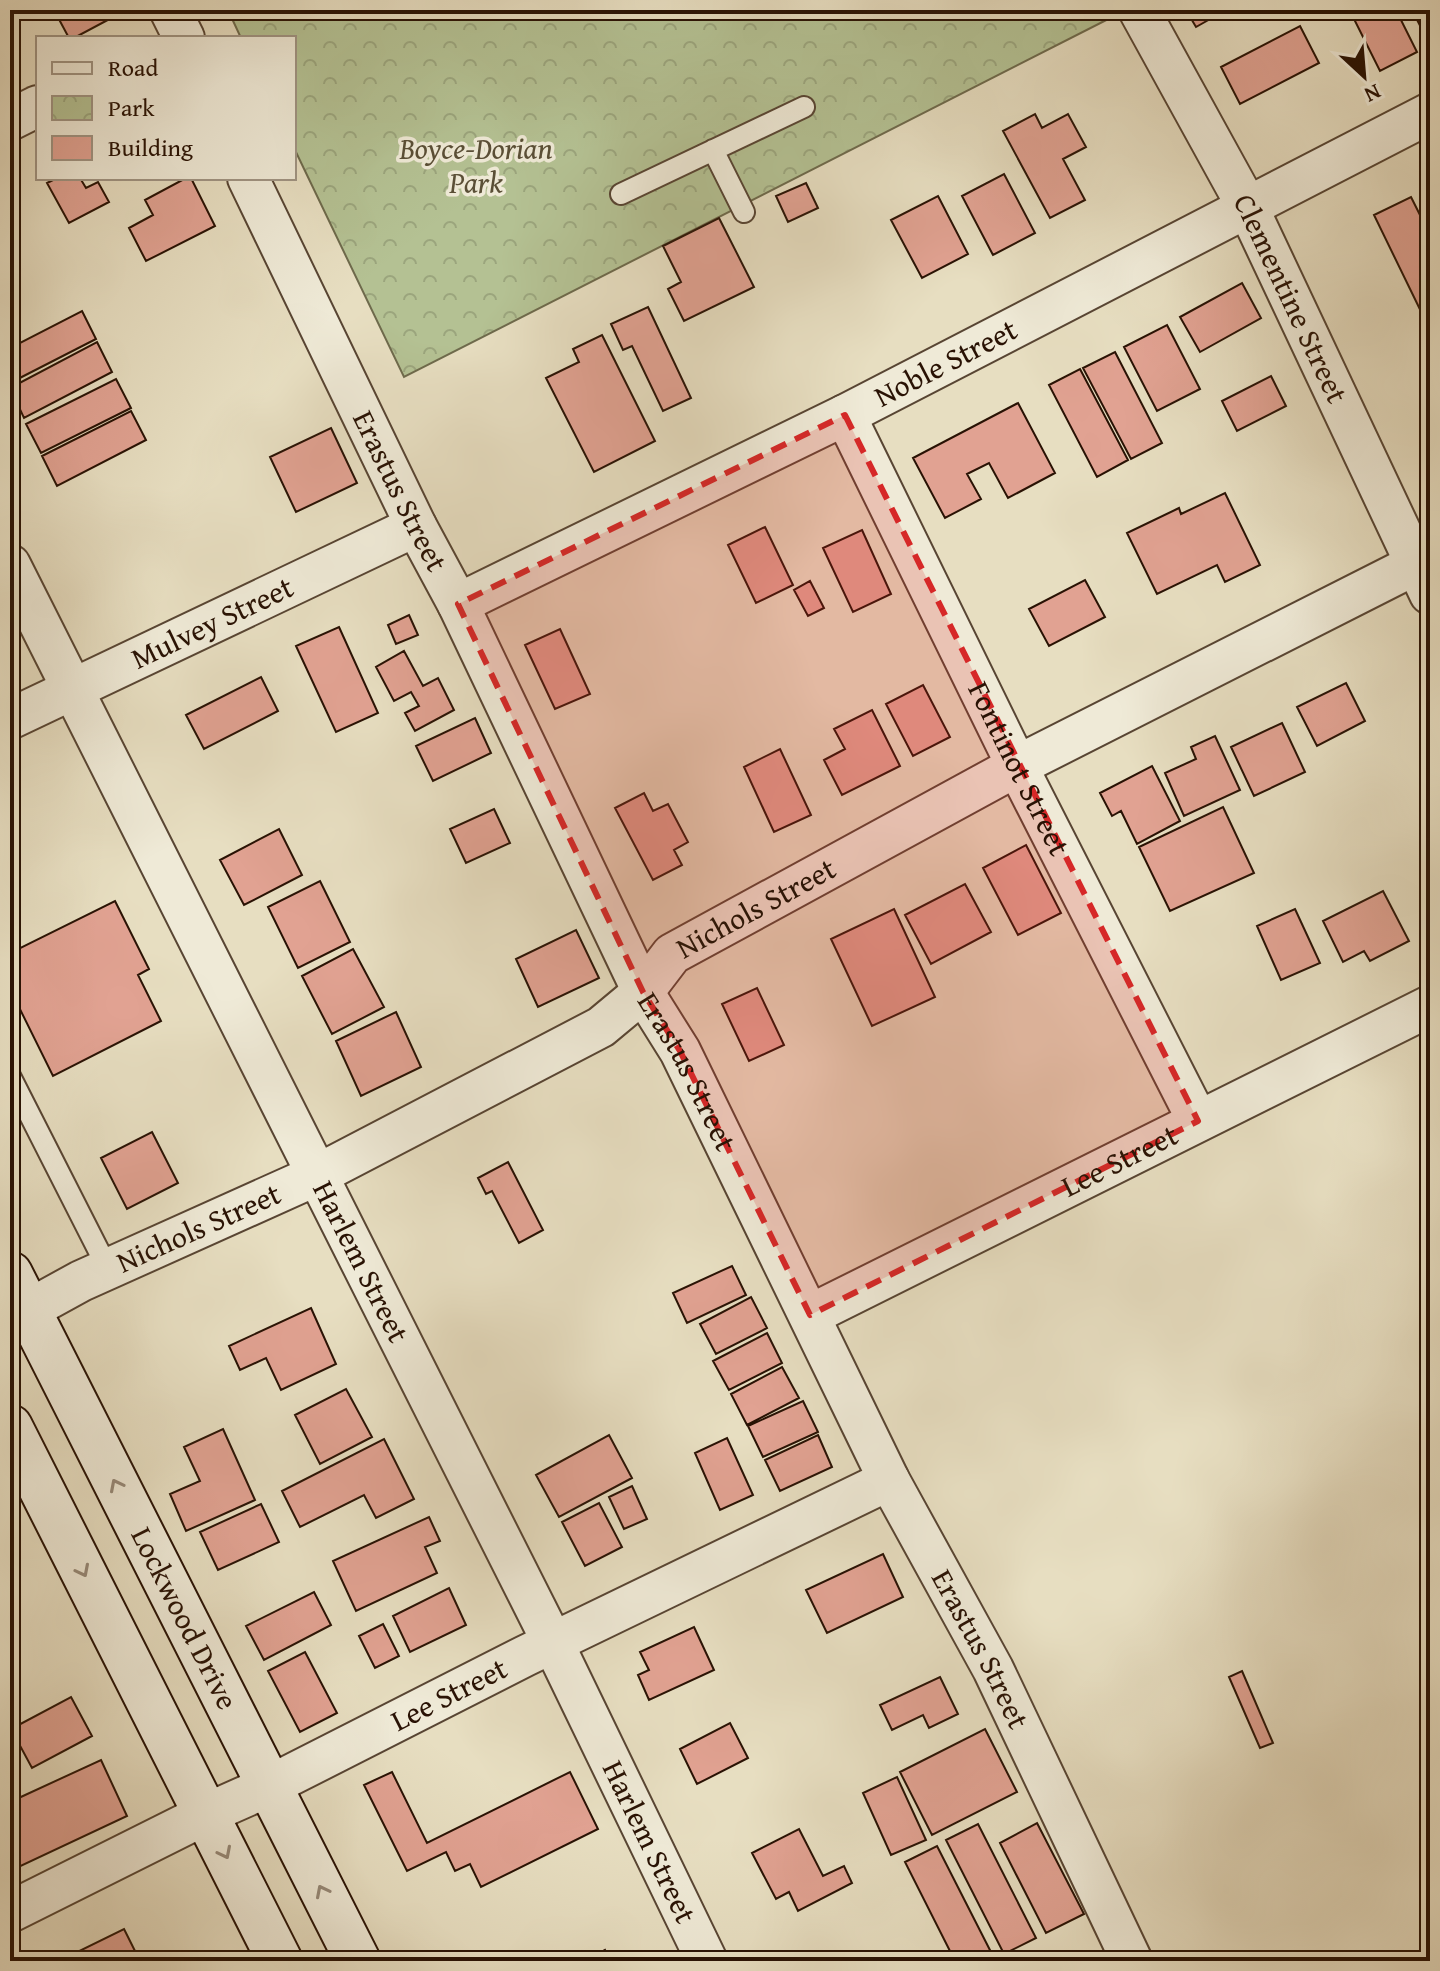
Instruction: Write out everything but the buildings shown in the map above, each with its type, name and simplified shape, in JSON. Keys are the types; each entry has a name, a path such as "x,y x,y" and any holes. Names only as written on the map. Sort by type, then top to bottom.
{"main road":[{"name":"Lockwood Drive","path":"16,1302 358,1961"},
{"path":"10,1427 280,1961"}],"street":[{"name":"Clementine Street","path":"1139,10 1248,208 1425,572"},
{"path":"10,120 36,107"},
{"name":"Noble Street","path":"458,604 845,415 1430,113"},
{"name":"Erastus Street","path":"249,180 416,526 458,604 643,992 680,1051 889,1480 993,1669 1125,1959"},
{"name":"Fontinot Street","path":"845,415 1017,766 1198,1121"},
{"name":"Mulvey Street","path":"10,719 416,526"},
{"name":"Harlem Street","path":"10,565 553,1643 707,1961"},
{"name":"Nichols Street","path":"16,1302 81,1281 317,1175 601,1027 643,992 672,954 1017,766 1425,572"},
{"name":"Lee Street","path":"810,1315 1430,1006"},
{"name":"Lee Street","path":"10,1912 889,1480"}],"lane":[{"path":"621,194 804,107"},
{"path":"713,150 744,212"},
{"path":"10,1076 108,1269"}],"highlighted area":[{"path":"845,415 1198,1121 810,1315 680,1051 643,992 458,604"}],"green space":[{"name":"Boyce-Dorian Park","path":"228,10 1126,10 404,377 296,152 296,36 240,36"}]}
